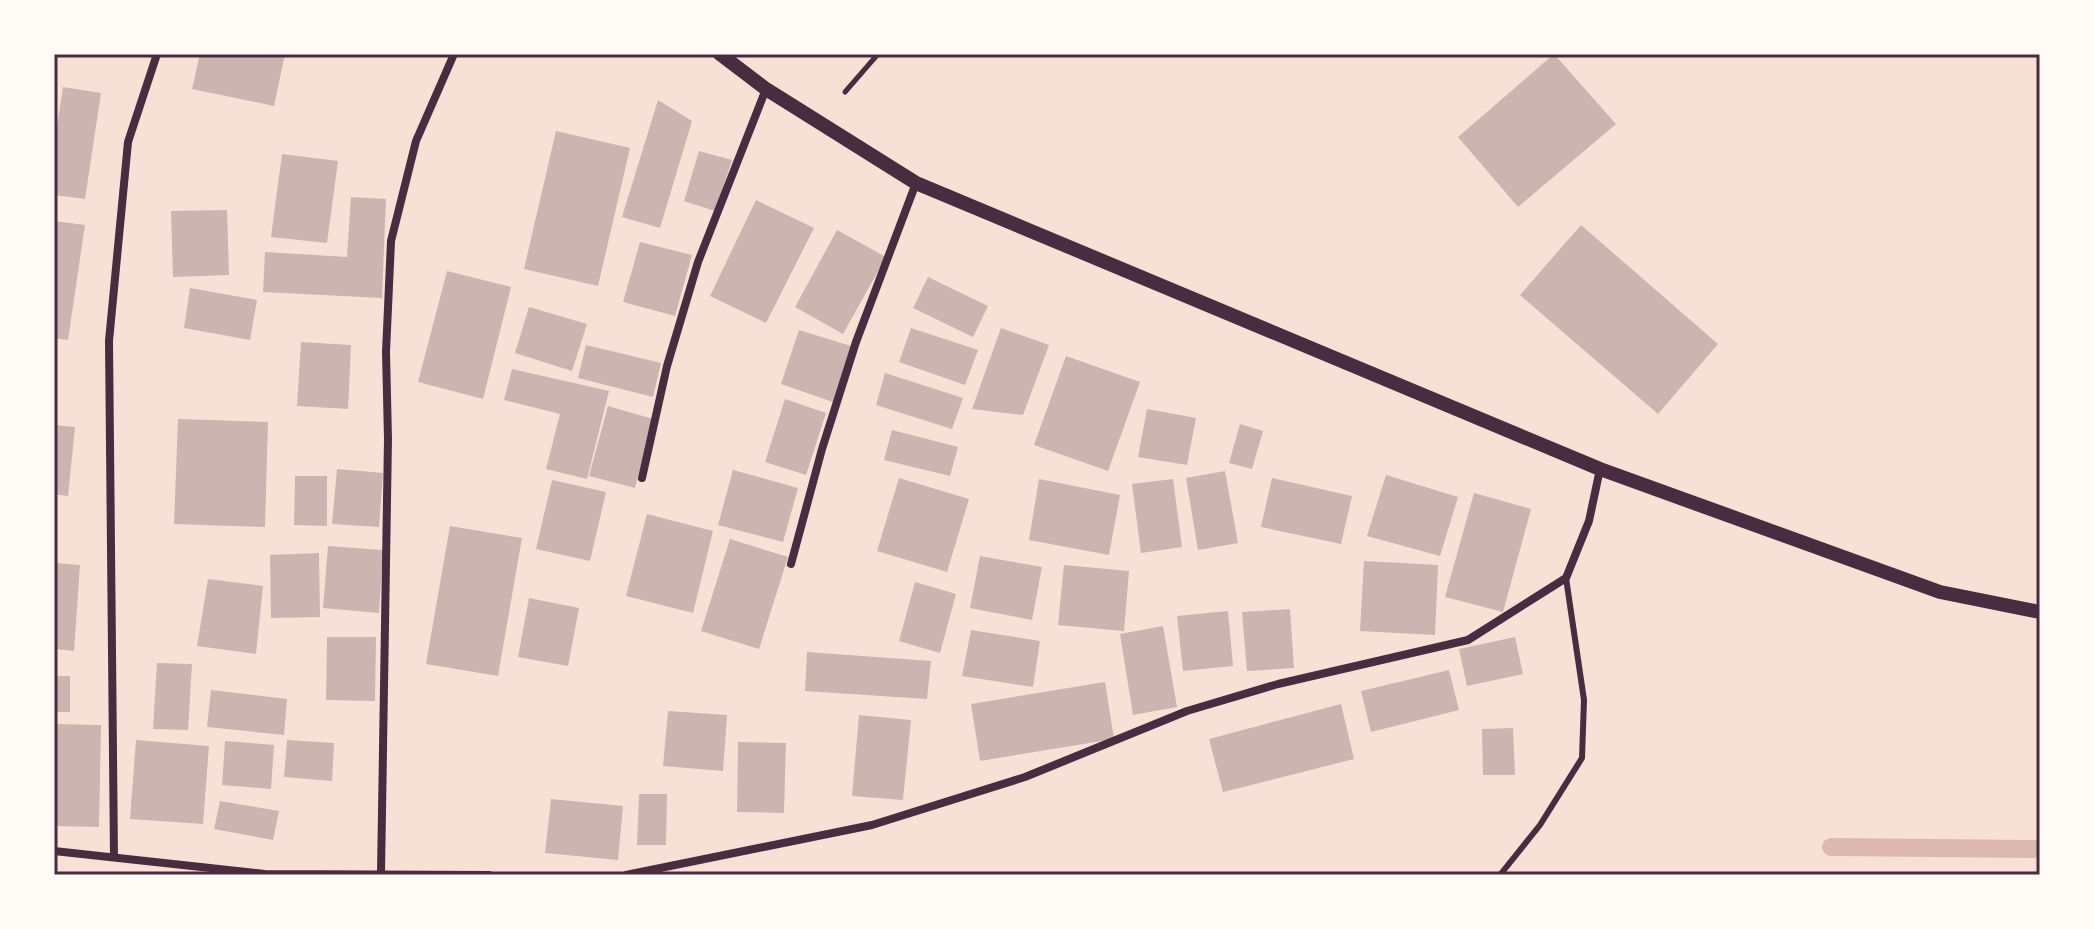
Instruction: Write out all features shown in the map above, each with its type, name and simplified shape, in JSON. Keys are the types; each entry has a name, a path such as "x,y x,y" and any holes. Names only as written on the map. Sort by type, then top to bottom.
{"street":[{"path":"114,857 109,341 128,142 157,54"},
{"path":"381,873 388,439 386,352 391,241 416,141 454,54"},
{"path":"720,54 766,89 916,183 1600,469 1940,592 2040,612"},
{"path":"642,478 667,366 698,262 766,89"},
{"path":"791,564 822,449 856,342 916,183"},
{"path":"626,875 872,825 1025,777 1187,711 1278,684 1468,640 1566,578 1589,521 1600,469"},
{"path":"54,851 265,874 489,875"}],"lane":[{"path":"1500,875 1540,825 1582,758 1584,700 1566,578"}],"path":[{"path":"821,123 864,67 878,54"}],"building":[{"path":"200,54 285,54 274,106 192,89"},
{"path":"1554,54 1616,124 1518,207 1458,137"},
{"path":"63,87 101,93 85,199 54,195 54,146"},
{"path":"658,100 692,121 660,228 622,217"},
{"path":"556,131 630,148 598,286 524,269"},
{"path":"699,151 732,160 715,211 684,201"},
{"path":"282,154 338,161 327,243 271,237"},
{"path":"351,197 386,199 382,298 263,292 265,252 347,257"},
{"path":"756,200 814,228 766,323 710,296"},
{"path":"227,210 229,275 173,277 171,211"},
{"path":"54,221 85,225 68,340 54,338"},
{"path":"1581,225 1718,344 1658,414 1520,295"},
{"path":"837,230 886,257 843,334 795,307"},
{"path":"640,242 692,255 675,316 623,302"},
{"path":"447,271 511,287 483,399 418,382"},
{"path":"928,277 988,306 973,337 913,308"},
{"path":"190,288 257,300 250,340 184,328"},
{"path":"529,307 587,324 572,371 515,353"},
{"path":"911,328 978,350 965,385 899,362"},
{"path":"1001,328 1049,345 1023,415 972,409"},
{"path":"799,330 851,346 833,402 781,384"},
{"path":"301,342 351,345 348,409 297,406"},
{"path":"586,345 661,363 653,397 578,378"},
{"path":"1066,356 1140,382 1108,471 1034,445"},
{"path":"512,369 609,391 587,479 546,469 560,414 504,400"},
{"path":"885,373 963,398 952,429 876,405"},
{"path":"785,399 826,413 806,475 765,462"},
{"path":"608,406 653,419 635,488 589,476"},
{"path":"1147,409 1196,418 1187,465 1138,457"},
{"path":"178,419 268,422 265,527 174,524"},
{"path":"1240,424 1263,431 1252,469 1229,463"},
{"path":"54,425 75,427 68,496 54,494"},
{"path":"892,430 958,447 950,476 884,460"},
{"path":"337,469 383,473 379,527 332,524"},
{"path":"733,470 798,488 783,542 718,525"},
{"path":"1225,471 1238,543 1198,550 1186,478"},
{"path":"1386,475 1458,497 1440,556 1367,536"},
{"path":"295,476 327,476 327,526 294,525"},
{"path":"899,478 969,499 947,572 877,551"},
{"path":"1272,478 1352,496 1341,544 1261,527"},
{"path":"1039,479 1120,495 1109,555 1029,540"},
{"path":"1173,479 1182,547 1141,553 1132,484"},
{"path":"552,480 606,492 590,561 536,549"},
{"path":"1474,493 1531,509 1503,612 1445,597"},
{"path":"647,514 713,531 693,613 626,596"},
{"path":"450,526 522,538 498,676 426,664"},
{"path":"730,539 788,557 759,649 701,631"},
{"path":"328,546 383,550 379,613 323,608"},
{"path":"319,553 320,617 271,618 270,555"},
{"path":"980,556 1042,567 1032,620 970,608"},
{"path":"1364,561 1438,565 1435,635 1360,631"},
{"path":"54,563 80,565 74,651 54,649"},
{"path":"1064,565 1129,571 1124,631 1058,625"},
{"path":"208,579 263,586 256,654 197,646"},
{"path":"915,582 956,594 940,653 899,641"},
{"path":"529,598 579,608 568,666 518,657"},
{"path":"1290,609 1294,668 1247,671 1242,612"},
{"path":"1228,611 1233,666 1183,671 1177,616"},
{"path":"1163,626 1177,707 1133,715 1120,634"},
{"path":"971,630 1040,641 1033,687 962,676"},
{"path":"327,637 376,637 375,701 326,700"},
{"path":"1515,637 1523,674 1467,686 1459,649"},
{"path":"807,652 931,661 927,699 805,691"},
{"path":"157,663 192,664 188,730 153,729"},
{"path":"1449,670 1459,710 1371,732 1361,691"},
{"path":"54,676 70,676 70,712 54,712"},
{"path":"1105,682 1114,739 980,761 971,704"},
{"path":"211,690 287,699 284,735 207,727"},
{"path":"1341,704 1354,759 1223,792 1209,739"},
{"path":"668,711 727,715 723,771 663,766"},
{"path":"859,715 911,720 903,800 852,796"},
{"path":"54,724 101,725 99,827 54,826"},
{"path":"1513,728 1515,775 1483,775 1482,729"},
{"path":"136,740 209,746 203,824 130,819"},
{"path":"287,740 334,743 332,781 284,777"},
{"path":"225,741 274,745 271,789 222,785"},
{"path":"738,742 786,743 784,813 737,812"},
{"path":"639,794 667,794 666,845 637,845"},
{"path":"551,799 623,806 618,860 545,853"},
{"path":"220,801 279,811 273,840 214,829"}],"waterway":[{"path":"1831,847 2040,849"}]}
